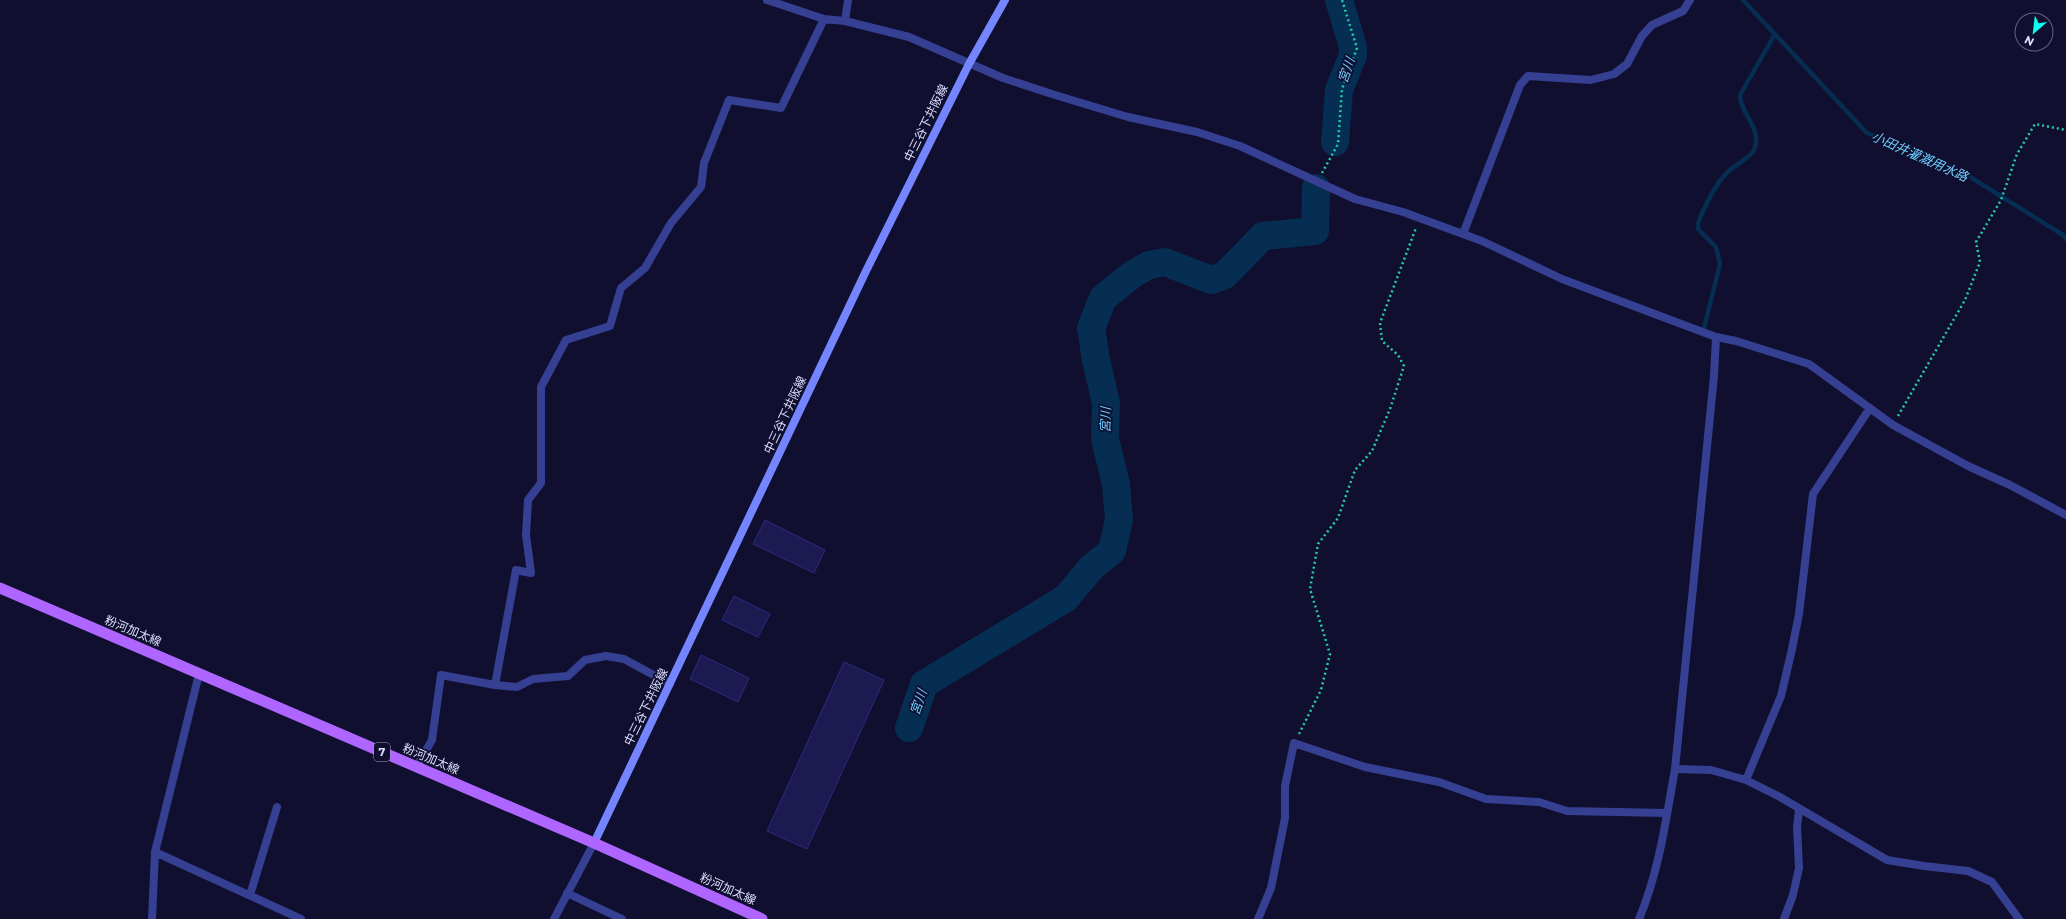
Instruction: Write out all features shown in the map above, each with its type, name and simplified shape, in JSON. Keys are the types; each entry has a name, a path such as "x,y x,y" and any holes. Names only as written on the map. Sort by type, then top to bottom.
{"main road":[{"name":"中三谷下井阪線","path":"594,843 866,271 969,64 1005,0"},
{"name":"粉河加太線","path":"0,588 417,766 594,843 762,919"}],"street":[{"path":"767,0 824,19 845,20 909,37 1002,78 1128,117 1197,132 1240,146 1355,199 1419,218 1463,234 1562,279 1716,337 1743,343 1809,364 1893,425 1968,466 2010,485 2066,515"},
{"path":"845,20 848,0"},
{"path":"1463,234 1520,85 1528,76 1591,80 1614,74 1627,64 1642,36 1652,25 1683,11 1690,0"},
{"path":"495,685 516,570 531,573 526,535 528,500 541,483 541,387 566,340 610,326 621,288 645,268 671,223 701,187 704,163 730,100 781,108 824,19"},
{"path":"1639,919 1648,899 1675,769 1714,376 1716,337"},
{"path":"1746,780 1781,696 1792,649 1798,614 1809,514 1813,494 1870,408"},
{"path":"417,766 432,740 442,675 495,685 517,686 533,679 568,676 585,660 606,656 624,659 670,684"},
{"path":"152,919 155,852 199,674"},
{"path":"1258,919 1271,888 1285,818 1285,786 1294,743 1365,767 1439,782 1486,799 1539,802 1567,810 1667,813"},
{"path":"1675,769 1711,770 1746,780 1780,797 1799,810 1887,860 1968,871 1992,882 2020,919"},
{"path":"250,895 277,807"},
{"path":"1784,919 1793,895 1799,868 1797,827 1799,810"},
{"path":"554,919 594,843"},
{"path":"155,852 301,919"},
{"path":"567,893 622,919"}],"path":[{"path":"1318,182 1338,144 1342,89 1357,48 1342,0"},
{"path":"1893,425 1965,300 1980,262 1976,242 2001,200 2018,154 2035,124 2066,130"},
{"path":"1294,743 1321,690 1330,654 1310,589 1318,544 1338,518 1356,470 1372,451 1390,409 1402,373 1404,366 1398,355 1382,341 1380,323 1419,218"}],"building":[{"path":"765,520 825,550 814,573 753,544"},
{"path":"734,596 770,614 758,637 722,620"},
{"path":"701,655 749,678 738,702 690,679"},
{"path":"844,662 884,680 807,849 767,831"}],"waterway":[{"name":"宮川","path":"1335,142 1339,90 1353,55 1353,47 1339,0"},
{"name":"小田井灌漑用水路","path":"1743,0 1867,133 1959,170 2063,235 2066,239"},
{"path":"1704,328 1720,264 1716,247 1698,229 1698,223 1707,202 1719,182 1733,168 1746,159 1755,148 1756,136 1752,124 1743,107 1740,95 1775,34"},
{"name":"宮川","path":"909,728 924,684 1066,598 1092,567 1112,551 1119,520 1116,484 1105,439 1106,403 1096,360 1091,328 1103,298 1133,274 1149,265 1165,262 1211,280 1225,275 1263,236 1315,231 1316,188"}]}
